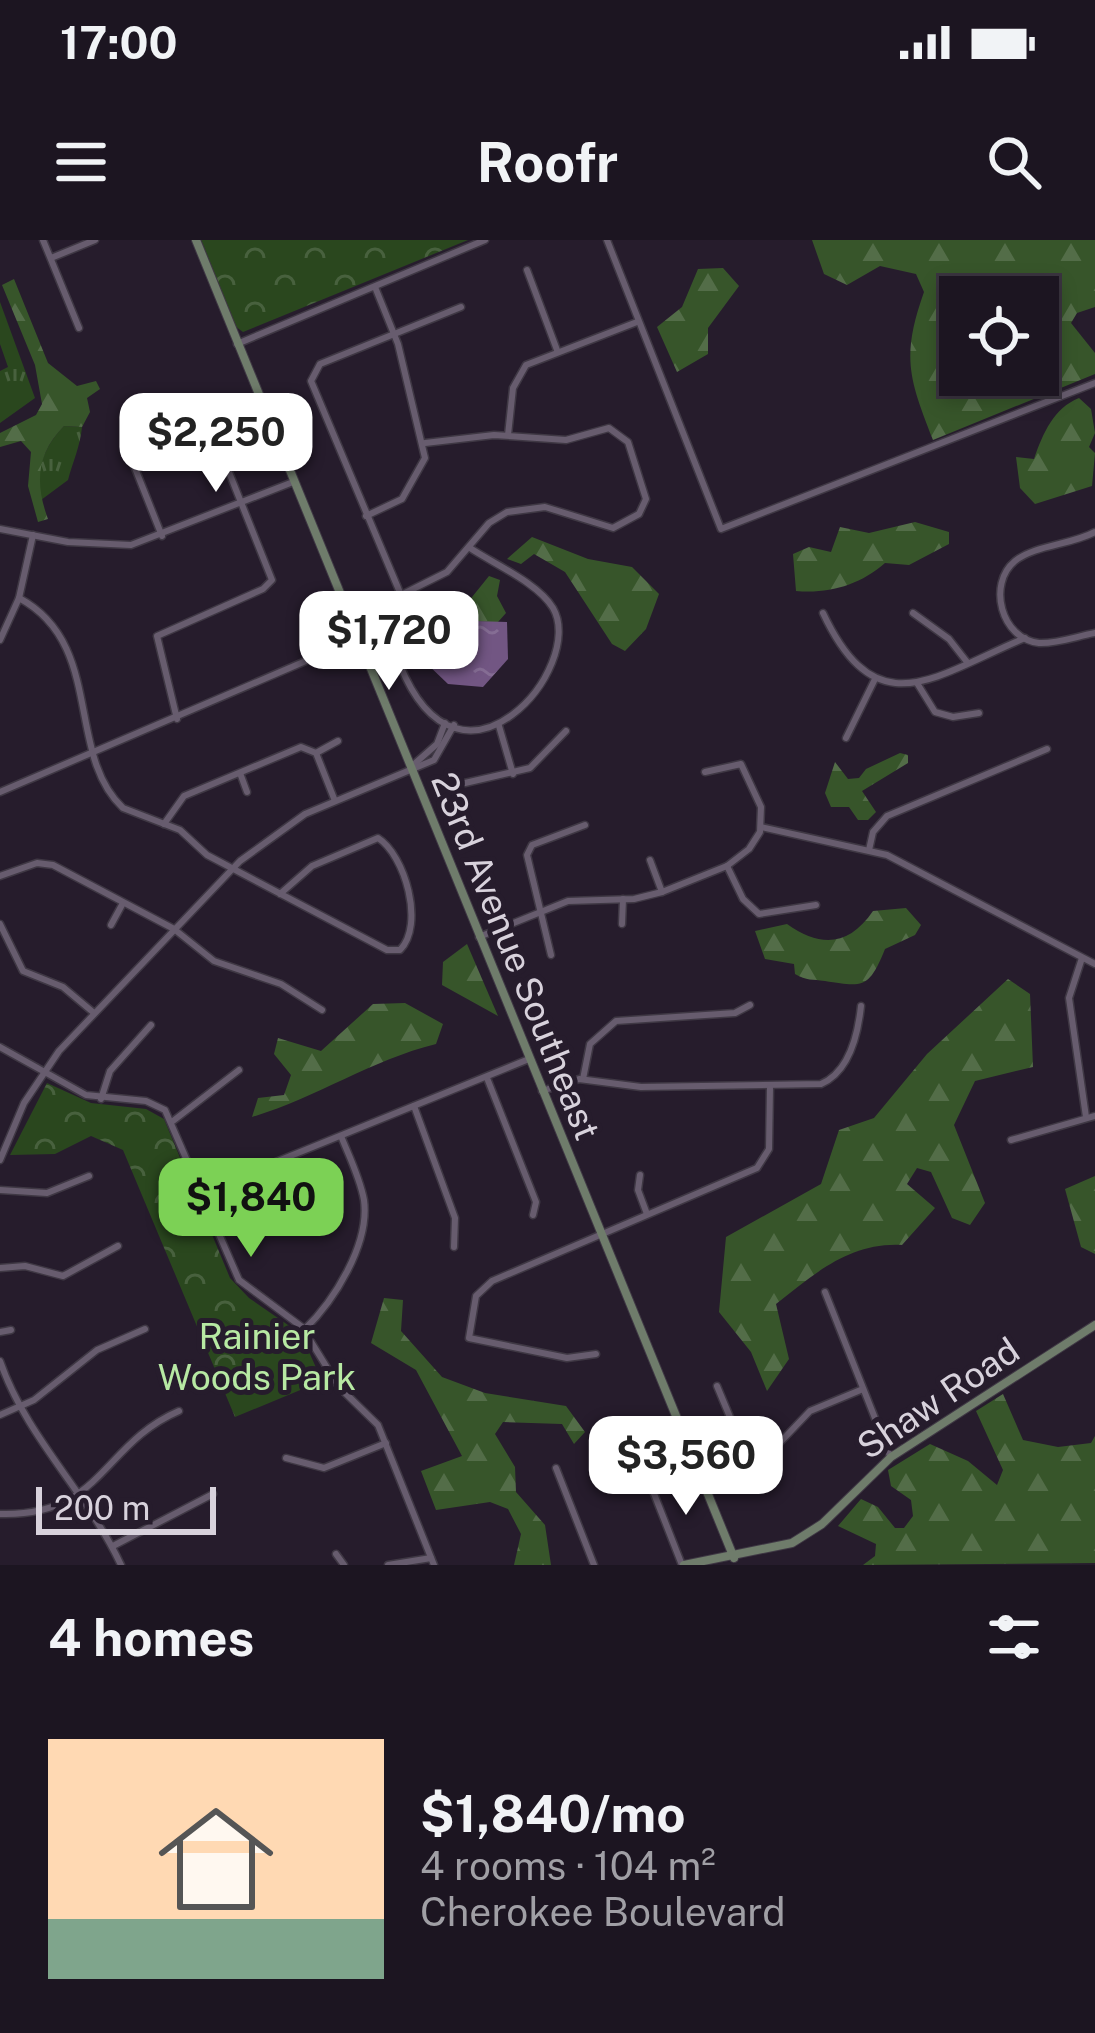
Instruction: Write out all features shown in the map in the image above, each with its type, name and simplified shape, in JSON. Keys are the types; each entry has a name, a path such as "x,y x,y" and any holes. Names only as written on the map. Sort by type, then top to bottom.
{"street":[{"path":"44,240 79,328"},
{"path":"51,258 94,240"},
{"name":"23rd Avenue Southeast","path":"196,240 736,1562"},
{"path":"237,344 485,240"},
{"path":"607,240 716,524 724,529 1095,383"},
{"path":"527,270 557,350"},
{"path":"366,516 410,489 423,466 425,443 394,333 374,286"},
{"path":"401,596 316,399 314,372 461,307"},
{"path":"508,435 511,395 520,371 557,350 637,322"},
{"path":"178,719 157,636 271,583 201,403"},
{"path":"425,443 508,435 566,440 601,428 616,430 628,442 645,488 643,508 630,522 608,529 552,508 527,506 496,518 447,572 401,596 389,617 389,635 417,704 449,724 499,726 525,709 537,688 557,637 555,615 544,598 470,548"},
{"path":"130,441 129,453 162,536"},
{"path":"0,529 98,546 162,536 292,482"},
{"path":"1095,532 1022,556 1004,574 1003,609 1012,630 1025,638 1046,643 1095,633"},
{"path":"0,640 19,598 33,536"},
{"path":"19,598 55,625 85,698 94,753 117,802 164,824 233,868 280,894 387,950 405,946 411,905 383,840 368,840 326,858 280,894"},
{"path":"823,613 847,658 874,679 917,683 1025,638"},
{"path":"913,613 954,643 968,662"},
{"path":"0,792 357,639"},
{"path":"846,738 874,679"},
{"path":"917,683 935,712 953,717 979,712"},
{"path":"0,1160 44,1070 233,868 284,827 440,754 449,724"},
{"path":"499,726 513,775"},
{"path":"465,783 513,775 545,757 566,731"},
{"path":"316,753 338,741"},
{"path":"164,824 180,798 301,747 316,753 335,802"},
{"path":"869,850 873,832 887,816 1047,749"},
{"path":"479,937 584,897 623,899 662,892 727,866 749,849 761,826 759,799 741,764 705,772"},
{"path":"240,773 247,792"},
{"path":"550,955 528,850 585,825"},
{"path":"761,826 903,862 1095,964"},
{"path":"650,860 662,892"},
{"path":"0,876 50,864 175,929 214,961 281,984 322,1010"},
{"path":"727,866 743,899 759,914 816,905"},
{"path":"622,924 623,899"},
{"path":"111,925 123,903"},
{"path":"0,924 23,971 63,987 94,1012"},
{"path":"1011,1140 1091,1116 1070,998 1082,958"},
{"path":"583,1079 590,1044 616,1021 735,1013 750,1005"},
{"path":"542,1091 583,1079 624,1086 821,1084 834,1078 857,1034 861,1006"},
{"path":"101,1099 110,1071 152,1025"},
{"path":"0,1047 72,1089 101,1099 146,1101 173,1121 239,1280 304,1330 339,1387 373,1417 386,1443 433,1561 388,1565"},
{"path":"202,1192 529,1059"},
{"path":"173,1121 239,1070"},
{"path":"486,1077 536,1202 533,1215"},
{"path":"596,1354 574,1359 470,1338 476,1296 487,1283 761,1165 769,1149 770,1088"},
{"path":"414,1106 455,1218 454,1247"},
{"path":"0,1126 11,1130"},
{"path":"304,1330 322,1311 363,1228 363,1195 341,1136"},
{"path":"266,1166 284,1210"},
{"path":"640,1175 638,1190 646,1214"},
{"path":"0,1190 47,1193 89,1176"},
{"path":"0,1268 25,1266 63,1276 118,1246"},
{"path":"825,1292 891,1457"},
{"name":"Shaw Road","path":"682,1565 736,1562 808,1534 891,1457 1095,1324"},
{"path":"0,1415 19,1408 97,1350 145,1329"},
{"path":"0,1332 11,1330"},
{"path":"0,1361 19,1408 80,1494 122,1565"},
{"path":"717,1386 750,1465 766,1457 810,1411 863,1389"},
{"path":"0,1514 47,1512 80,1494 146,1427 179,1411"},
{"path":"286,1458 324,1468 386,1443"},
{"path":"556,1468 594,1565"},
{"path":"651,1486 682,1565"},
{"path":"113,1546 214,1494"},
{"path":"336,1554 344,1565"}],"green space":[{"path":"201,240 468,240 243,332 235,326"},
{"path":"812,240 1095,240 1095,307 1077,313 1071,323 1095,353 1095,374 1059,389 1059,276 939,276 939,396 1041,396 933,440 911,367 912,334 924,292 916,274 880,266 847,285 824,274"},
{"path":"723,268 739,286 708,328 708,354 677,372 657,327 682,307 698,269"},
{"path":"14,279 48,363 77,386 96,381 100,389 87,398 90,412 82,427 64,426 48,447 40,482 48,519 38,522 28,486 31,452 21,441 0,447 0,433 36,415 42,404 35,365 2,285"},
{"path":"0,302 35,398 0,423 0,371 8,367 0,344"},
{"path":"1079,398 1091,409 1095,433 1089,447 1095,453 1092,486 1035,504 1020,488 1016,457 1034,459 1056,415"},
{"path":"64,426 82,427 68,480 41,500 42,461"},
{"path":"915,522 949,532 949,544 909,565 885,563 844,586 796,591 793,554 809,547 831,552 840,527 869,533"},
{"path":"532,537 588,559 632,567 659,594 646,629 625,651 612,644 565,572 534,554 521,564 507,559"},
{"path":"489,576 500,580 497,596 506,613 498,622 425,633 423,660 417,651 420,620 468,602"},
{"path":"900,753 908,755 908,763 862,791 876,812 868,820 858,820 849,807 831,807 825,793 835,762 848,779 859,778 866,769"},
{"path":"906,908 921,925 915,935 885,949 874,972 856,984 806,979 795,974 794,964 765,959 755,931 787,924 811,937 834,940 854,931 873,911"},
{"path":"467,944 498,1016 442,985 443,962"},
{"path":"1008,979 1030,994 1033,1067 975,1081 954,1125 985,1203 970,1225 952,1218 931,1172 917,1168 907,1184 935,1208 902,1245 849,1254 776,1304 789,1359 767,1391 751,1352 719,1312 726,1237 821,1184 839,1130 874,1118 927,1054"},
{"path":"405,1003 443,1024 436,1044 252,1117 258,1098 284,1095 291,1075 274,1054 278,1038 321,1051 373,1004"},
{"name":"Rainier Woods Park","path":"47,1083 91,1103 146,1109 164,1119 230,1278 249,1298 301,1334 322,1381 235,1417 123,1150 91,1136 55,1154 10,1155"},
{"path":"1095,1176 1095,1254 1081,1247 1065,1189"},
{"path":"384,1298 403,1300 401,1331 442,1377 485,1393 566,1406 585,1432 574,1444 562,1424 503,1422 495,1434 515,1467 516,1492 545,1525 551,1565 514,1565 521,1534 508,1509 490,1502 436,1510 421,1471 462,1456 416,1370 371,1343"},
{"path":"256,1325 289,1330 310,1354 269,1390 260,1390 224,1343"},
{"path":"1003,1394 1023,1440 1058,1447 1091,1443 1095,1436 1095,1563 863,1565 875,1556 876,1544 838,1526 861,1499 878,1507 895,1528 904,1528 913,1516 911,1500 891,1486 888,1470 930,1444 968,1461 997,1485 1003,1470 976,1411"}],"water":[{"path":"442,620 507,622 508,659 483,687 448,684 423,660 425,632"}]}
